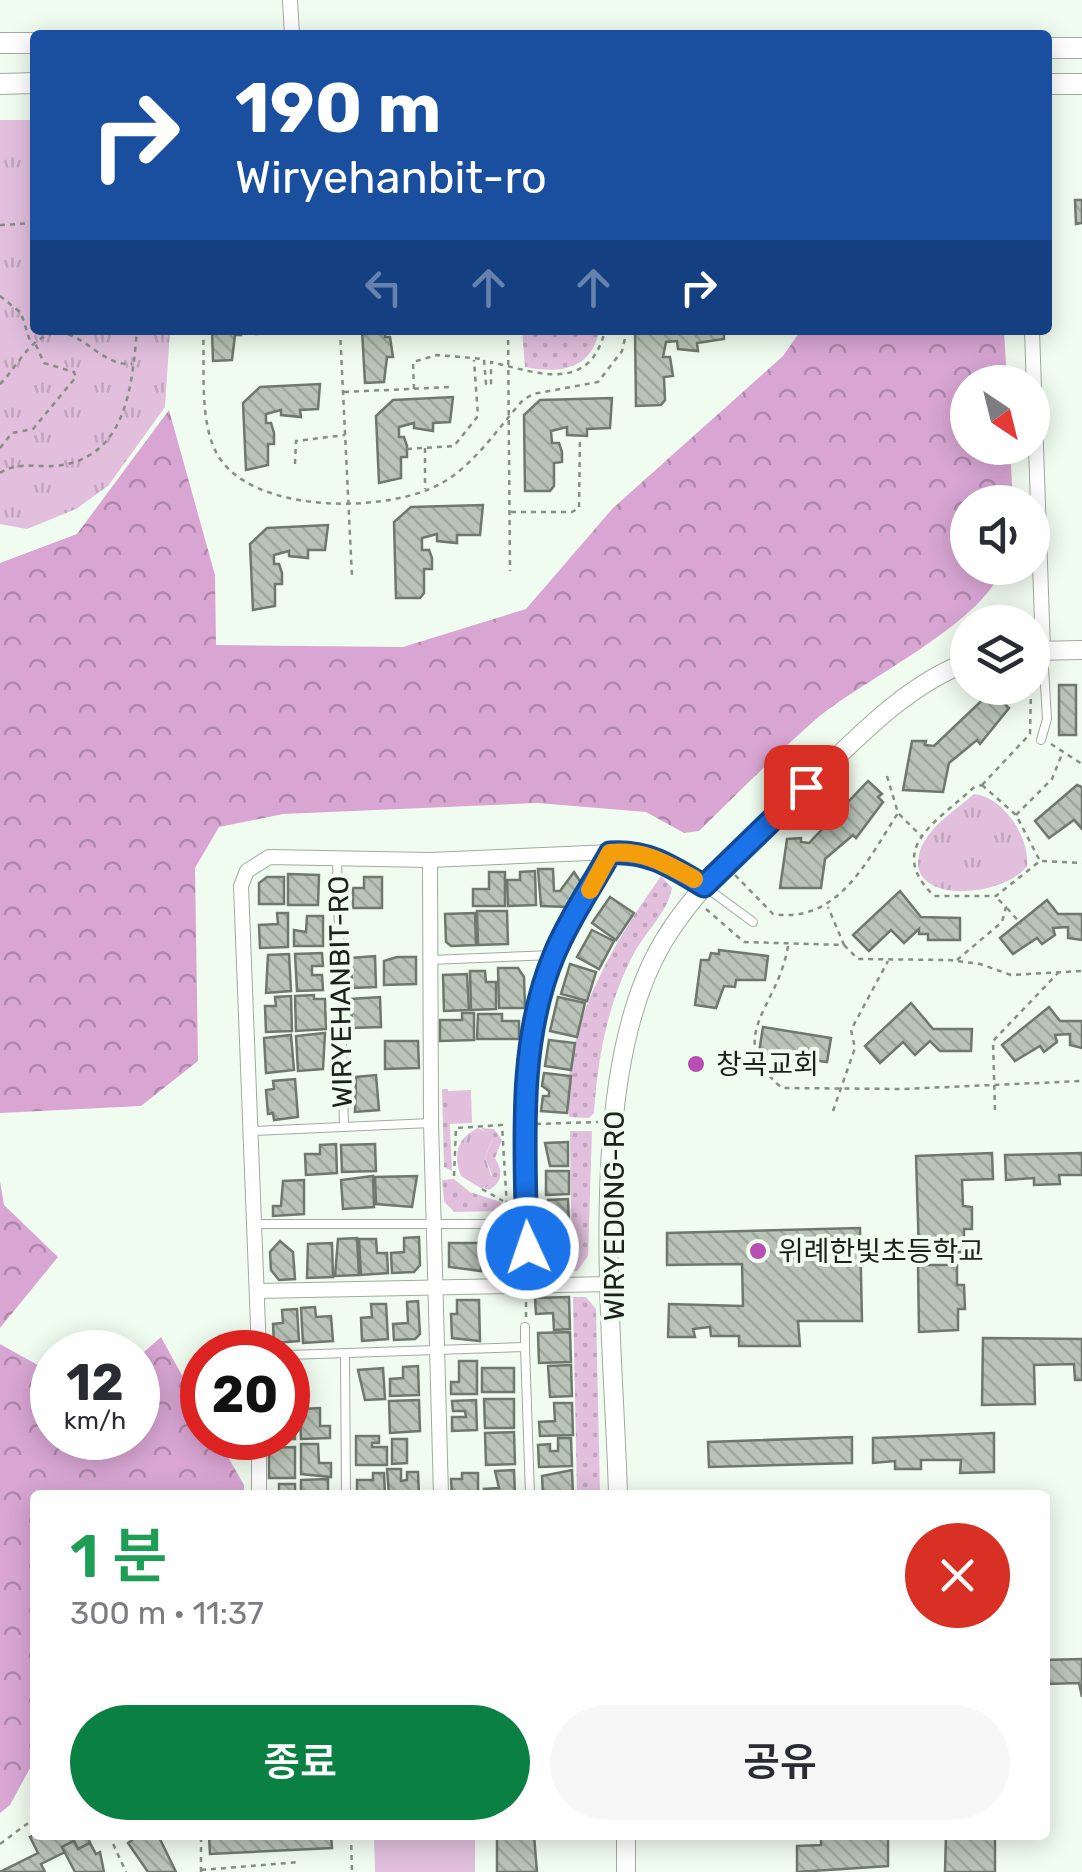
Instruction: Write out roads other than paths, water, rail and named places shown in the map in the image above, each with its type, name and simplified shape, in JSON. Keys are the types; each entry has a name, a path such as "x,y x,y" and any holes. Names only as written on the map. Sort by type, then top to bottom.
{"main road":[{"path":"0,43 30,42"},
{"path":"1052,48 1082,48"},
{"path":"0,84 30,83"},
{"path":"1052,84 1082,84"}],"street":[{"path":"290,0 292,30"},
{"path":"1032,335 1037,605"},
{"path":"1050,651 1082,650"},
{"name":"WIRYEDONG-RO","path":"618,1490 612,1122 622,1053 644,979 699,892 724,864 899,703 950,673"},
{"name":"WIRYEHANBIT-RO","path":"258,1330 241,886 247,871 270,857 430,860 634,851 656,858 699,892"},
{"path":"430,860 431,1123 442,1490"},
{"path":"257,1291 437,1284 612,1284"},
{"path":"259,1460 259,1490"},
{"path":"626,1840 626,1872"}],"lane":[{"path":"1042,738 1047,720 1045,705"},
{"path":"256,1224 508,1224 520,1217 526,1208 524,1125 528,1068 553,955 610,853"},
{"name":"WIRYEHANBIT-RO","path":"337,858 344,1126"},
{"path":"699,892 753,922"},
{"path":"430,960 553,955"},
{"name":"WIRYEHANBIT-RO","path":"253,1131 431,1123"},
{"path":"520,1217 528,1233 528,1248"},
{"path":"525,1328 530,1490"},
{"path":"310,1355 525,1346"},
{"path":"346,1355 346,1490"}],"place":[{"name":"창곡교회","path":"696,1064"},
{"name":"위례한빛초등학교","path":"758,1251"}]}
